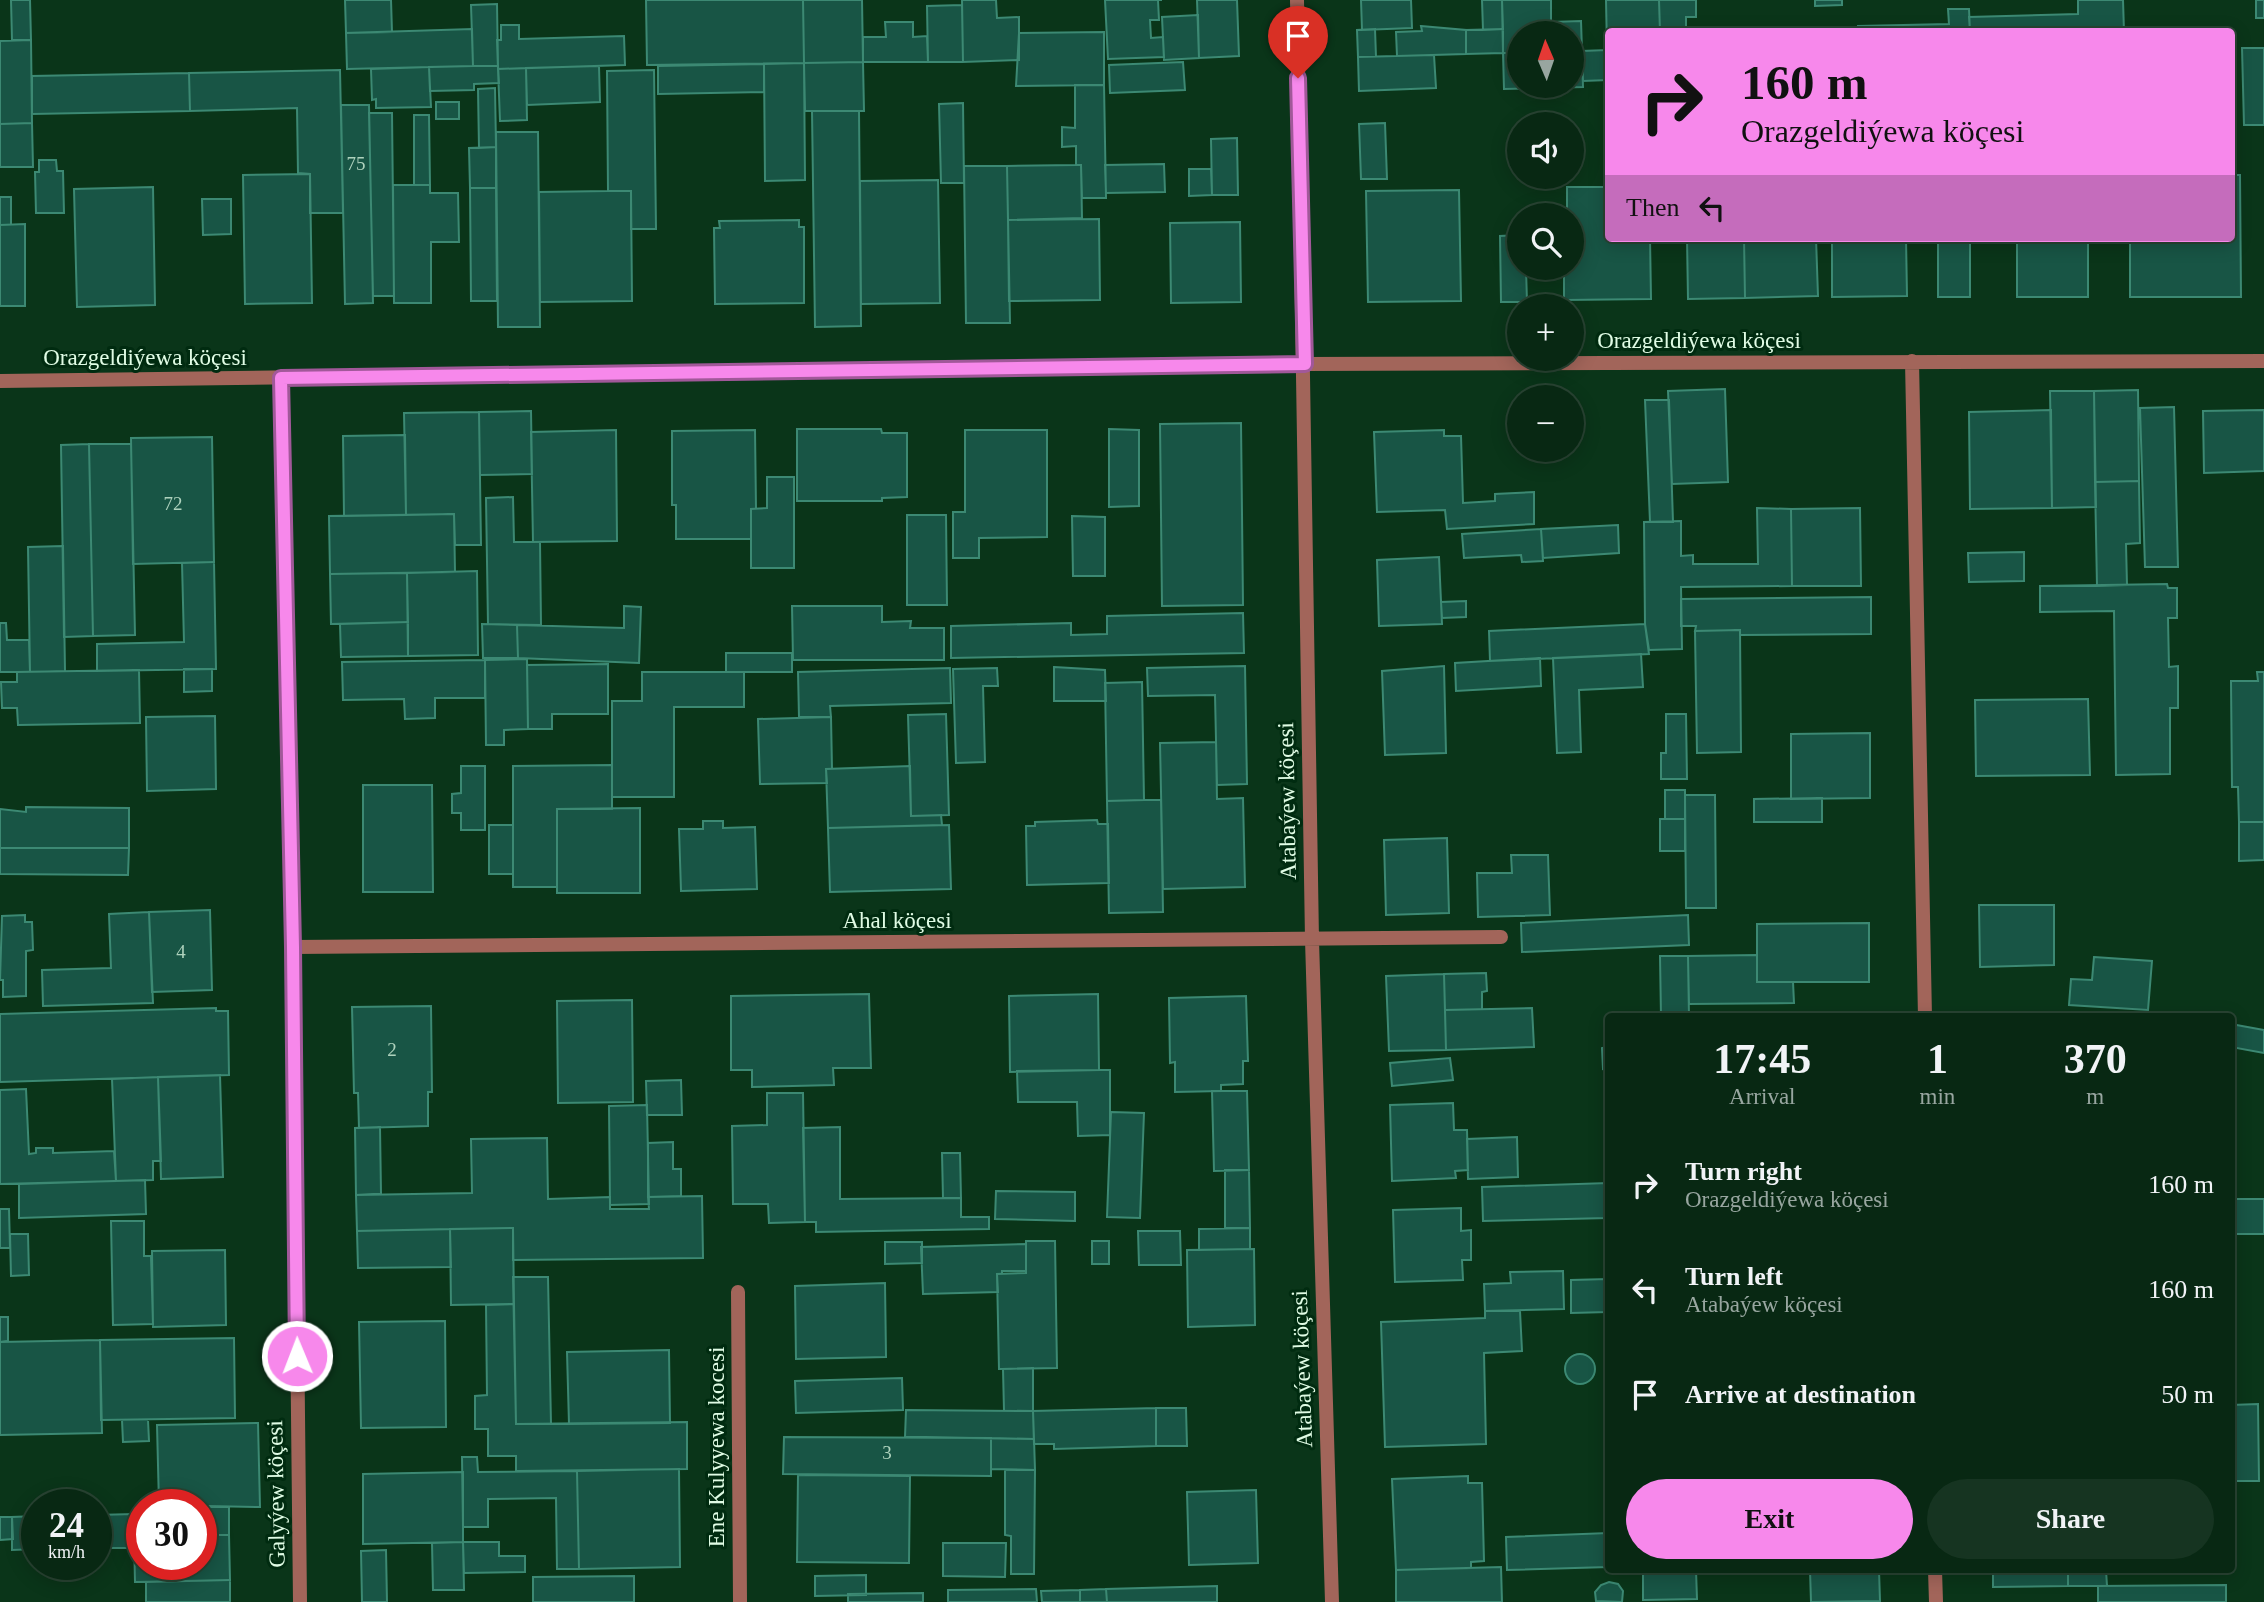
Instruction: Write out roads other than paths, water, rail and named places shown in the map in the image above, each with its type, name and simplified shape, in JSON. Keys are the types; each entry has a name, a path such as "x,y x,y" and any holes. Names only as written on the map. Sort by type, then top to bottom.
{"street":[{"name":"Atabaýew köçesi","path":"1297,0 1305,364 1312,940 1332,1602"},
{"path":"1912,361 1924,1013"},
{"name":"Orazgeldiýewa köçesi","path":"0,381 1305,364 2264,361"},
{"name":"Galyýew köçesi","path":"281,378 293,947 300,1602"},
{"name":"Ahal köçesi","path":"293,947 1501,937"},
{"name":"Ene Kulyyewa kocesi","path":"737,1292 740,1602"},
{"path":"1935,1573 1936,1602"}]}
